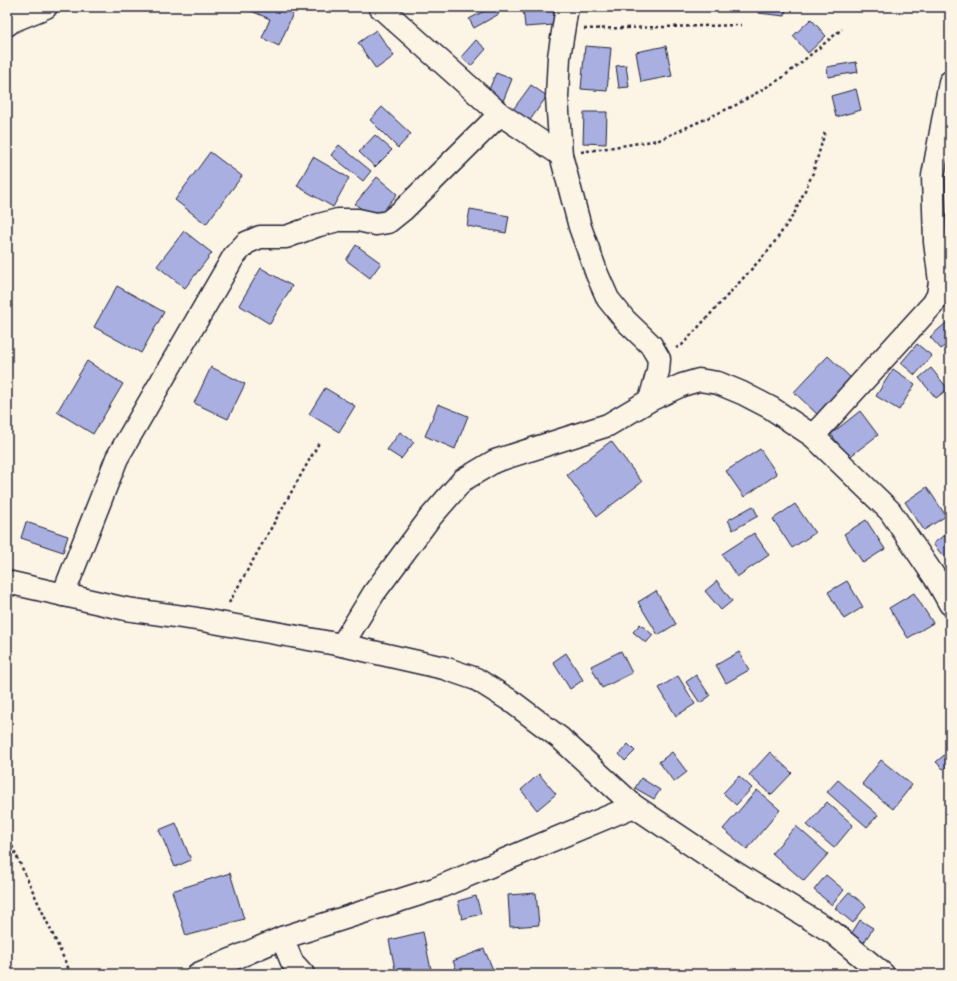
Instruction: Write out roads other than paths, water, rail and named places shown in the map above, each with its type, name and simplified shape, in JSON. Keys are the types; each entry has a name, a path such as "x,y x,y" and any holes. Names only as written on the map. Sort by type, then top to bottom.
{"street":[{"path":"7,25 46,7"},
{"path":"380,7 500,114 561,155"},
{"path":"567,7 559,57 557,97 561,155 580,227 608,299 625,320 651,345 659,359 658,371 650,400"},
{"path":"813,436 933,304 938,295 940,282 935,242 950,82"},
{"path":"63,595 117,458 234,256 246,243 260,237 286,237 338,220 358,220 376,224 388,222 403,210 500,114"},
{"path":"342,645 383,580 429,519 464,480 495,460 608,425 650,400 682,385 700,380 718,383 771,408 813,436 890,511 936,579 950,604"},
{"path":"7,582 126,610 218,623 342,645 444,668 476,679 511,701 560,738 634,806 719,863 832,932 883,974"},
{"path":"198,974 282,938 436,889 634,806"},
{"path":"282,938 292,962 303,974"}]}
